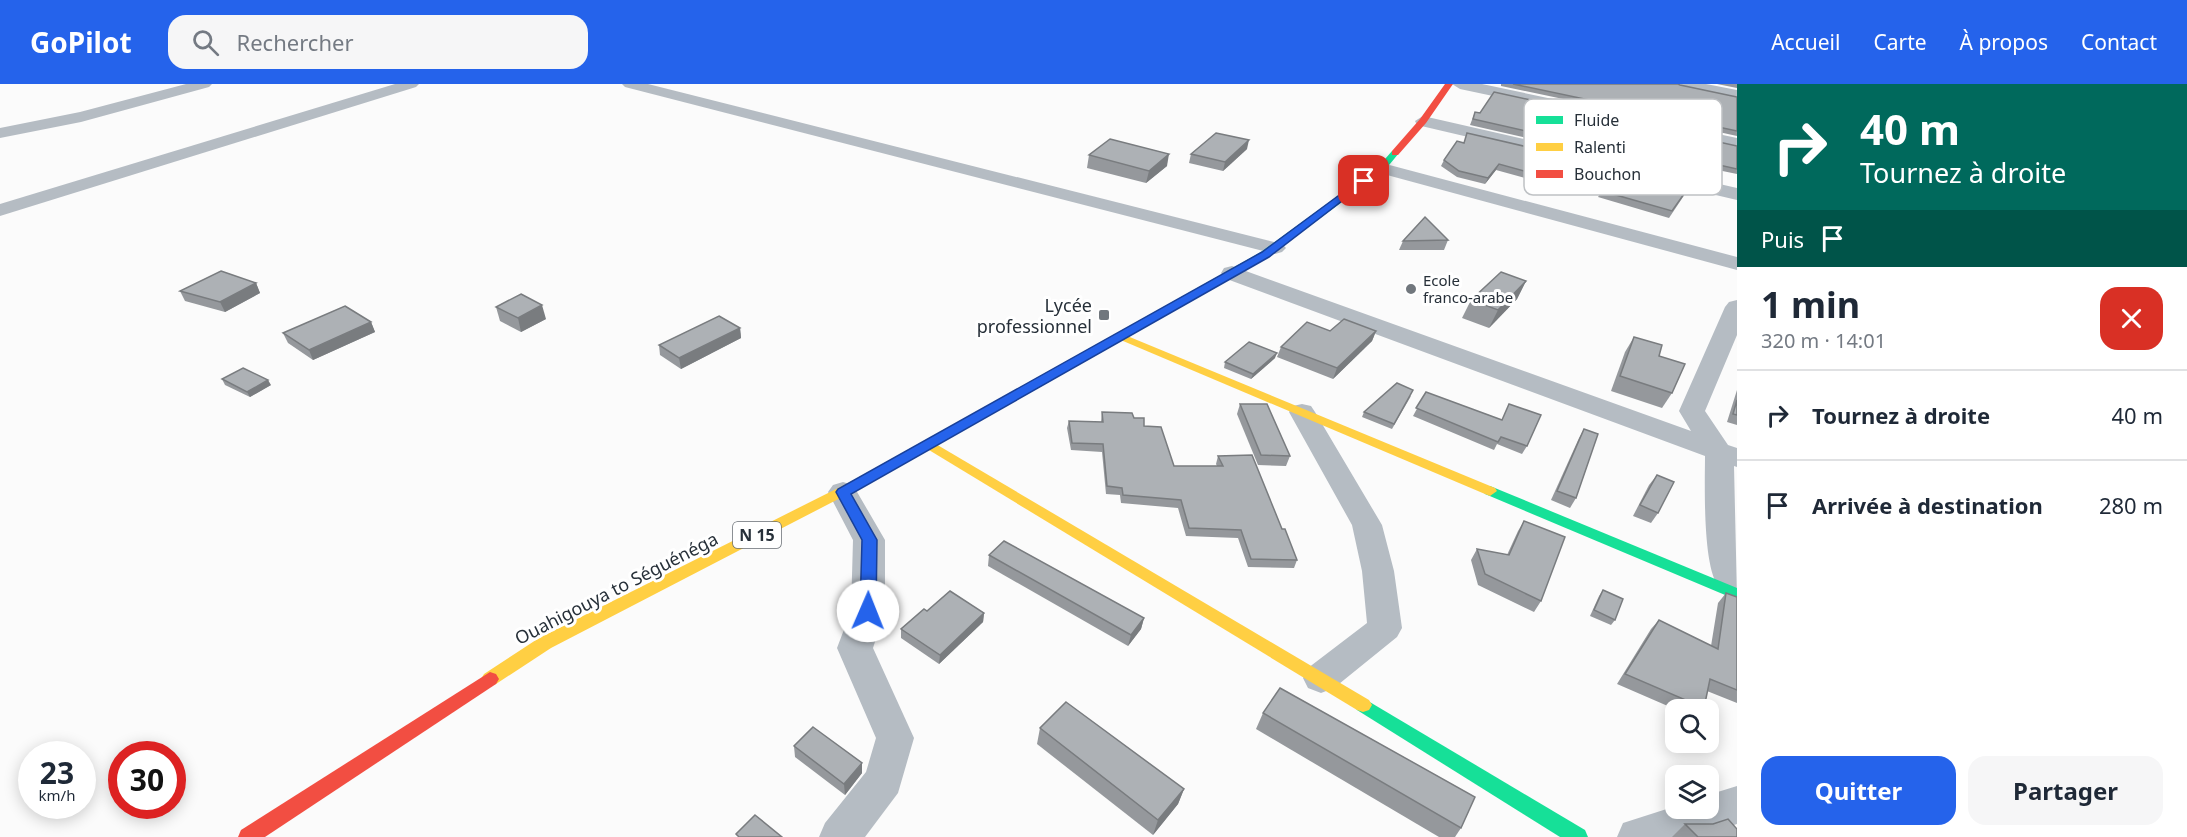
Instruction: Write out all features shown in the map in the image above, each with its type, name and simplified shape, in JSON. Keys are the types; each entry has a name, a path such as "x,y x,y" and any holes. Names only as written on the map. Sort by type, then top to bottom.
{"main road":[{"name":"Ouahigouya to Séguénéga","path":"248,837 545,643 843,492 1275,248 1382,168 1423,121 1449,84"},
{"path":"1120,336 1737,594"},
{"path":"929,444 1321,678 1578,837"}],"street":[{"path":"0,133 81,117 204,84"},
{"path":"0,210 411,84"},
{"path":"630,84 1275,248"},
{"path":"1460,84 1530,99"},
{"path":"1683,84 1737,94"},
{"path":"1423,121 1524,144"},
{"path":"1722,140 1737,143"},
{"path":"1382,168 1737,264"},
{"path":"1722,190 1737,194"},
{"path":"1232,273 1728,455"},
{"path":"1737,307 1692,411 1728,455 1721,530 1731,580 1737,585"},
{"path":"1302,412 1367,525 1378,571 1385,628 1321,678"},
{"path":"840,837 884,780 895,738 855,648 868,611 869,540 843,492"},
{"path":"1638,837 1737,805"}],"building":[{"path":"1513,84 1678,84 1737,97 1737,131 1722,128 1722,99 1584,99"},
{"path":"1494,92 1526,99 1524,99 1524,131 1473,119 1475,112 1480,113"},
{"path":"1216,133 1249,140 1225,162 1191,154"},
{"path":"1467,133 1524,146 1524,171 1499,164 1488,178 1459,171 1444,160 1457,141 1464,143"},
{"path":"1110,139 1169,154 1149,171 1089,155"},
{"path":"1722,143 1737,146 1737,169 1722,166"},
{"path":"1616,195 1683,195 1672,211"},
{"path":"1425,217 1448,240 1403,241"},
{"path":"221,271 256,283 220,302 180,291"},
{"path":"1501,272 1526,281 1498,310 1471,300"},
{"path":"521,294 542,305 518,318 496,307"},
{"path":"345,306 371,322 309,350 283,333"},
{"path":"719,316 740,328 679,358 659,345"},
{"path":"1344,319 1376,331 1337,368 1281,347 1307,322 1330,331"},
{"path":"1634,337 1662,345 1659,356 1685,364 1672,393 1620,376"},
{"path":"1249,342 1277,353 1253,374 1225,362"},
{"path":"243,368 268,380 247,392 222,379"},
{"path":"1397,383 1413,390 1394,424 1364,412"},
{"path":"1426,392 1502,420 1509,404 1541,415 1527,446 1501,437 1498,442 1416,408"},
{"path":"1737,400 1737,415 1733,414"},
{"path":"1240,404 1267,404 1290,456 1261,455"},
{"path":"1102,412 1132,413 1134,418 1144,418 1144,426 1161,427 1174,466 1223,466 1218,456 1252,455 1297,560 1251,559 1241,530 1189,528 1181,500 1123,495 1122,488 1107,486 1103,444 1072,443 1069,421 1103,422"},
{"path":"1584,429 1598,434 1576,498 1557,491"},
{"path":"1657,475 1674,482 1658,513 1640,505"},
{"path":"1524,521 1565,537 1541,601 1485,574 1477,549 1509,555"},
{"path":"1004,541 1144,618 1131,635 989,555"},
{"path":"1603,590 1623,599 1615,620 1594,610"},
{"path":"950,591 984,613 940,655 901,629"},
{"path":"1726,593 1737,597 1737,690 1710,679 1706,699 1683,699 1625,674 1659,620 1718,649"},
{"path":"1280,688 1475,797 1461,828 1263,713"},
{"path":"1066,702 1184,789 1158,820 1040,728"},
{"path":"813,727 862,763 844,784 794,746"},
{"path":"755,815 782,837 739,837 736,834"},
{"path":"1728,819 1737,829 1737,837 1698,837 1685,824 1713,824"}],"traffic: fast":[{"path":"1124,333 1265,254 1382,168 1395,153"},
{"path":"1490,491 1737,594"},
{"path":"1363,705 1578,837"}],"traffic: slow":[{"path":"1120,336 1490,491"},
{"path":"929,444 1363,705"},
{"path":"490,679 545,643 872,476"}],"traffic: jam":[{"path":"1395,153 1423,121 1449,84"},
{"path":"872,476 1124,333"},
{"path":"248,837 490,679"}],"place":[{"name":"Ecole franco-arabe","path":"1411,289"},
{"name":"Lycée professionnel","path":"1104,315"}],"route":[{"path":"868,611 869,540 843,492 1265,254 1364,181"}]}
